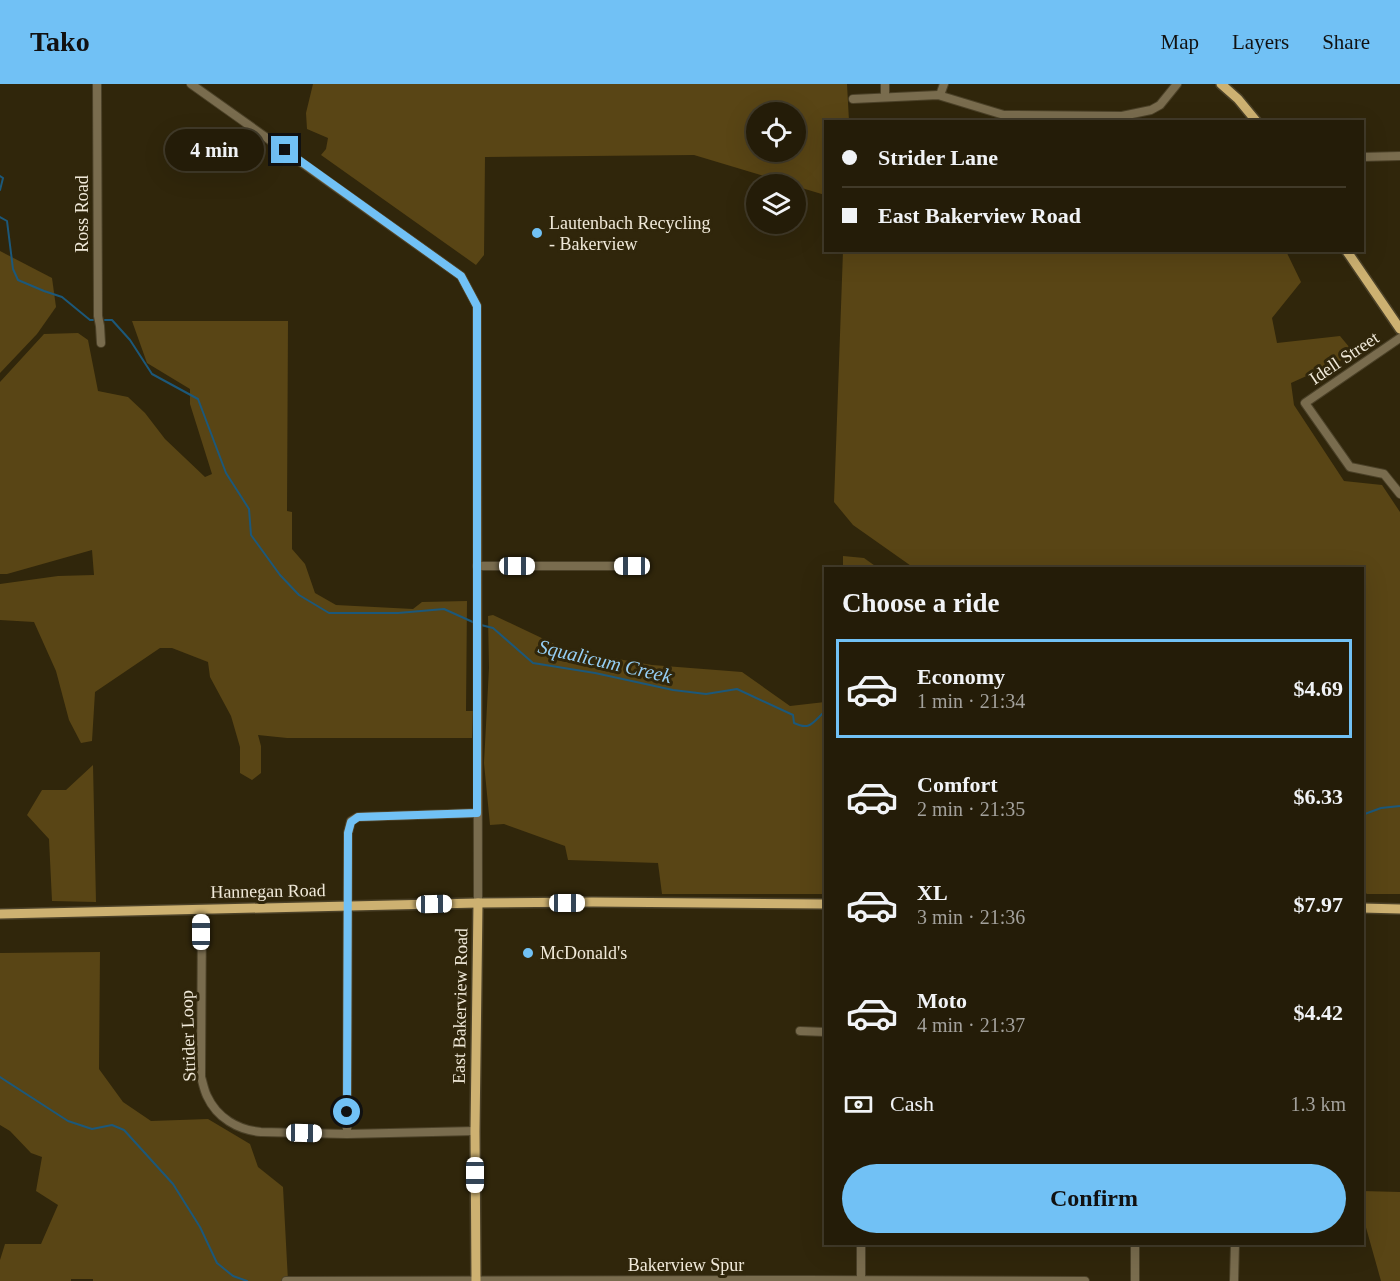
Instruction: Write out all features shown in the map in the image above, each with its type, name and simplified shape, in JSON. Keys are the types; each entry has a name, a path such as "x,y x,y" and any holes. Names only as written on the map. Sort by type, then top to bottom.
{"main road":[{"path":"1221,84 1238,99 1255,120"},
{"path":"1347,252 1400,329"},
{"name":"Hannegan Road","path":"0,914 478,903 824,904"},
{"name":"East Bakerview Road","path":"476,1281 478,903"},
{"path":"1364,908 1400,909"}],"street":[{"name":"Ross Road","path":"97,84 98,316 101,343"},
{"name":"East Bakerview Road","path":"191,84 461,276 477,306 478,903"},
{"path":"885,84 885,97"},
{"path":"940,95 944,84"},
{"path":"853,99 940,95 1004,115 1122,116 1151,110 1160,105 1177,84"},
{"path":"1364,157 1400,156"},
{"name":"Idell Street","path":"1400,338 1305,403 1350,467 1384,474 1400,494"},
{"path":"477,566 632,566"},
{"path":"347,1134 349,826 354,818 358,817 477,813"},
{"name":"Strider Loop","path":"202,909 201,1077 206,1095 225,1119 248,1131 347,1134 475,1131"},
{"path":"800,1031 824,1032"},
{"path":"861,1245 861,1280"},
{"path":"1135,1245 1135,1281"},
{"path":"1234,1281 1235,1245"},
{"name":"Bakerview Spur","path":"286,1281 1085,1281"}],"shaded area":[{"path":"313,84 847,84 849,120 824,120 824,195 806,189 806,174 758,174 694,155 485,157 484,255 476,265 321,155 326,149 328,138 307,129 306,113"},
{"path":"0,251 52,278 56,307 37,334 0,373"},
{"path":"843,252 1286,252 1301,282 1272,318 1277,343 1340,336 1355,354 1291,383 1294,405 1344,481 1382,485 1400,512 1400,894 1367,894 1364,892 1364,567 913,567 853,525 834,502"},
{"path":"132,321 288,321 287,511 292,512 292,549 305,564 315,593 336,605 413,609 422,602 467,601 466,711 473,711 472,738 287,738 258,735 261,746 261,773 252,780 240,773 240,747 231,716 210,677 208,662 172,648 160,648 95,692 92,741 81,743 69,720 56,671 34,622 0,620 0,584 58,576 94,575 92,550 0,574 0,382 44,334 78,333 88,340 98,391 128,397 145,413 165,439 205,477 212,474 190,404 190,389 147,363"},
{"path":"843,556 864,558 877,567 843,567"},
{"path":"493,615 567,650 652,665 742,672 790,706 824,702 824,894 662,894 658,863 568,860 565,846 504,824 490,825 484,763 489,668 488,616"},
{"path":"93,765 96,902 52,901 49,839 27,815 42,790 66,790"},
{"path":"100,952 99,1069 123,1102 151,1121 208,1119 250,1144 258,1167 283,1187 288,1281 71,1279 71,1281 0,1281 0,1260 5,1244 41,1244 58,1205 36,1191 42,1157 31,1153 10,1131 0,1125 0,953"},
{"path":"1364,1191 1400,1192 1400,1281 1381,1281 1365,1224"}],"waterway":[{"name":"Squalicum Creek","path":"0,176 3,178 0,190"},
{"name":"Squalicum Creek","path":"0,217 7,221 13,269 18,280 62,297 93,320"},
{"name":"Squalicum Creek","path":"105,320 112,320 130,340 152,374 198,399 226,473 249,509 251,535 280,575 299,595 329,613 398,613 444,609 475,623"},
{"name":"Squalicum Creek","path":"481,625 493,628 533,663 595,673 673,690 706,694 737,689 793,715 794,723 803,726 813,723 822,714 824,715"},
{"name":"Squalicum Creek","path":"1364,814 1381,808 1400,806"},
{"path":"0,1077 68,1121 92,1129 112,1125 124,1130 173,1184 200,1227 217,1263 233,1276 247,1281"}],"place":[{"name":"Lautenbach Recycling - Bakerview","path":"537,233"},
{"name":"McDonald's","path":"528,953"}],"route":[{"path":"285,150 461,276 477,306 477,813 358,817 354,818 349,826 347,1112"}]}
